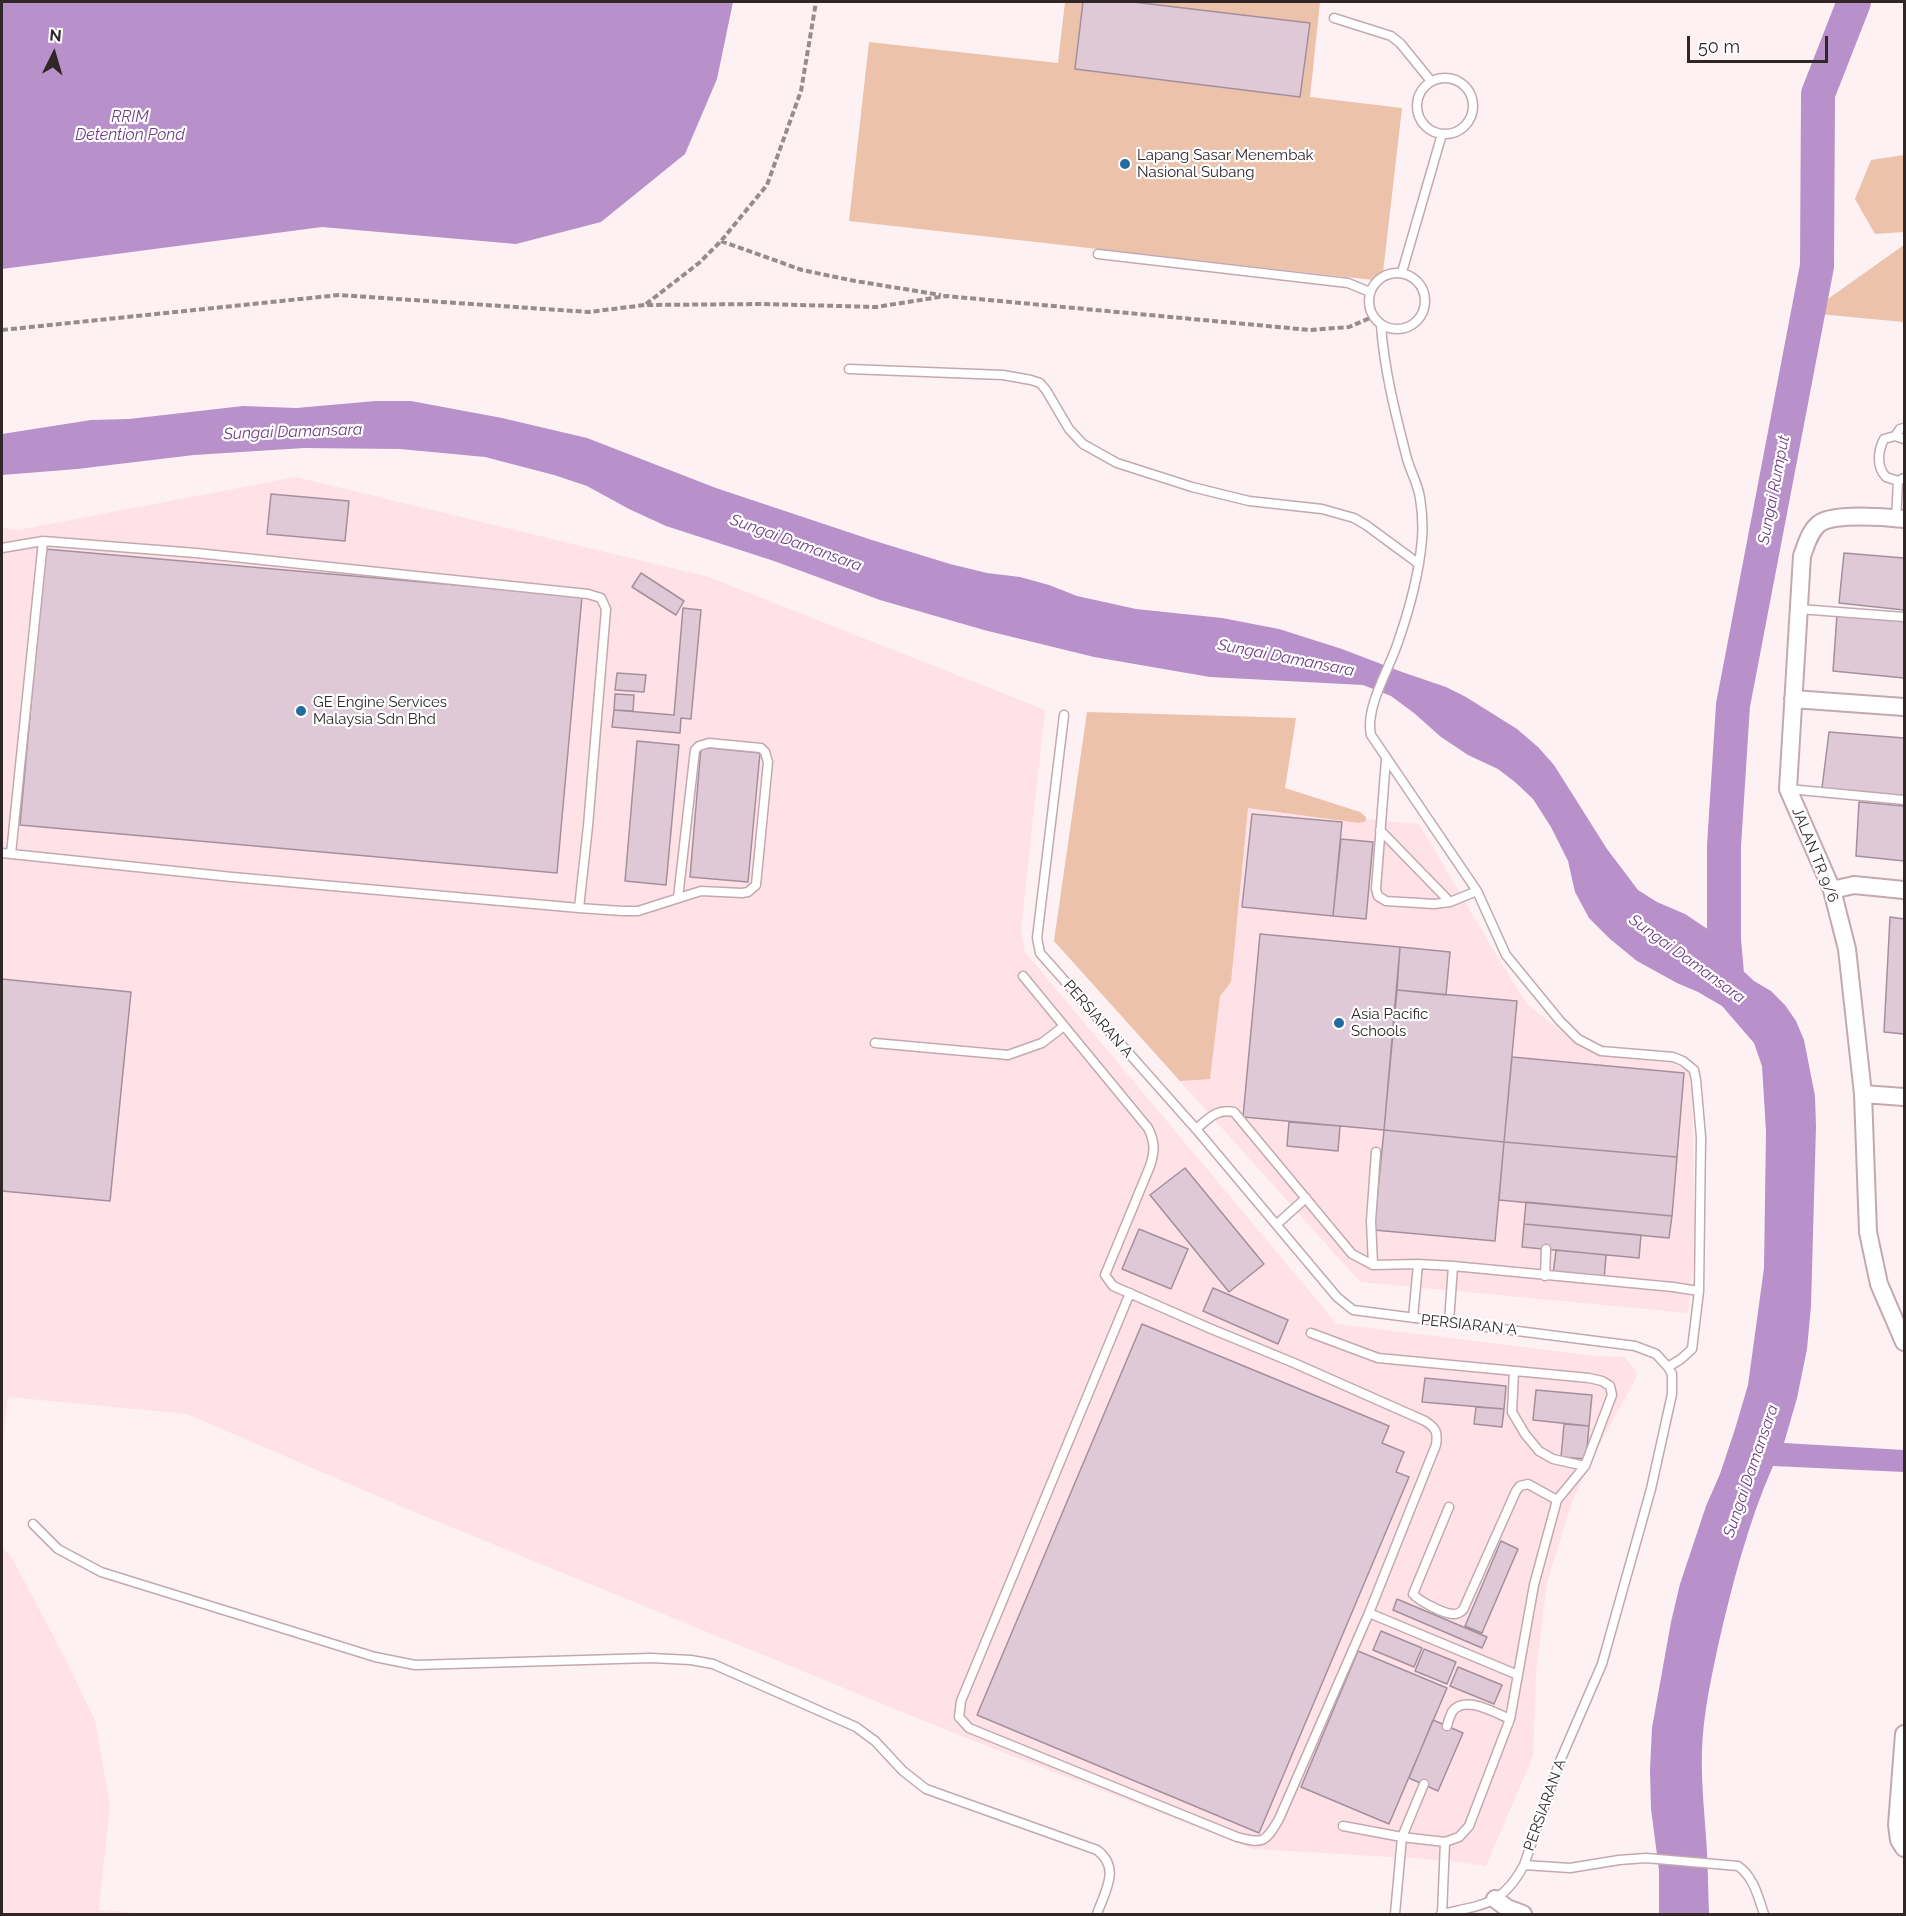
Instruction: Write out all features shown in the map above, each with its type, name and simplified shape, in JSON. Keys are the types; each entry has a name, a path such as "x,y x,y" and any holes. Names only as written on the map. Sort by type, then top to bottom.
{"street":[{"name":"JALAN TR 9/6","path":"1900,519 1844,516 1820,523 1809,537 1802,556 1788,789 1832,890 1847,949 1863,1094 1868,1233 1879,1284 1905,1342"},
{"path":"1793,699 1905,707"},
{"path":"1832,890 1854,885 1905,890"},
{"path":"1863,1094 1905,1097"},
{"path":"1905,1734 1901,1807 1897,1825 1899,1840 1905,1848"},
{"path":"1495,1899 1507,1908 1523,1914"}],"lane":[{"path":"1334,18 1390,36 1400,43 1431,81"},
{"path":"1443,77 1454,79 1465,85 1472,94 1474,106 1472,118 1454,133 1442,134 1431,130 1422,122 1417,112 1417,100 1422,89 1431,81 1443,77"},
{"path":"1401,272 1442,134"},
{"path":"1098,254 1348,283 1370,292"},
{"path":"1401,272 1419,282 1424,290 1425,310 1413,325 1393,329 1381,325 1374,316 1369,302 1370,292 1382,276 1401,272"},
{"path":"1381,325 1383,356 1394,408 1420,497 1423,537 1416,580 1397,644 1374,704 1369,726 1371,735 1477,891 1506,956 1560,1022 1578,1039 1601,1052 1673,1057 1683,1061 1694,1070 1701,1137 1699,1292 1692,1349 1682,1359 1668,1367"},
{"path":"849,369 1003,375 1040,383 1069,429 1083,444 1117,463 1192,487 1250,501 1322,509 1354,518 1419,564"},
{"path":"1895,436 1900,429 1905,428"},
{"path":"1900,519 1901,479 1886,477 1879,465 1880,446 1884,439 1895,436 1905,439"},
{"path":"2,548 43,541 196,552 588,594 601,598 606,609 579,908"},
{"path":"43,541 4,854 232,877 579,908 638,911 701,891 748,892 756,885 768,762 761,748 709,743 695,750 678,898"},
{"path":"1799,609 1905,617"},
{"name":"PERSIARAN A","path":"1064,715 1037,938 1040,953 1196,1129 1337,1297 1353,1310 1635,1346 1656,1354 1672,1374 1671,1394 1651,1489 1602,1664 1560,1761 1524,1865 1516,1880 1503,1895 1487,1903 1442,1914"},
{"path":"1386,759 1376,889 1378,896 1386,901 1434,904 1450,902 1477,891"},
{"path":"1788,789 1905,800"},
{"path":"1380,830 1450,902"},
{"path":"1023,976 1148,1128 1153,1139 1155,1151 1150,1166 1105,1275 1113,1286 1130,1293 1209,1328 1294,1363 1425,1421 1433,1426 1438,1434 1436,1445 1369,1613 1279,1820 1269,1836 1256,1842 1236,1837 969,1728 959,1717 961,1701 1130,1293"},
{"path":"875,1043 1008,1055 1042,1043 1064,1026"},
{"path":"1196,1129 1216,1112 1225,1110 1234,1112 1352,1254 1373,1265 1453,1266 1673,1287 1699,1292"},
{"path":"1373,1265 1371,1221 1376,1152"},
{"path":"1277,1224 1306,1198"},
{"path":"1545,1276 1546,1249"},
{"path":"1413,1318 1418,1264"},
{"path":"1449,1322 1453,1266"},
{"path":"1311,1333 1378,1358 1589,1378 1602,1381 1610,1386 1612,1395 1585,1466 1557,1500 1534,1585 1510,1719 1469,1826 1460,1837 1445,1842 1343,1826"},
{"path":"1514,1371 1512,1412 1525,1434 1539,1450 1553,1459 1585,1466"},
{"path":"1449,1507 1413,1594 1419,1600 1451,1614 1457,1614 1462,1610 1520,1486 1528,1484 1557,1500"},
{"path":"33,1524 58,1549 101,1572 375,1657 415,1665 651,1658 691,1660 713,1664 856,1726 874,1741 903,1772 926,1789 1097,1850 1106,1857 1110,1870 1097,1914"},
{"path":"1369,1613 1518,1675"},
{"path":"1447,1726 1452,1711 1461,1705 1472,1704 1510,1719"},
{"path":"1395,1914 1402,1837 1424,1784"},
{"path":"1442,1914 1445,1842"},
{"path":"1524,1865 1570,1869 1619,1860 1646,1858 1738,1866 1747,1872 1764,1914"}],"path":[{"path":"645,305 699,263 721,241 767,185 801,91 816,2"},
{"path":"721,241 802,270 946,296 1310,330 1349,327 1374,316"},
{"path":"2,330 339,295 589,312 645,305 764,304 876,307 946,296"}],"shaded area":[{"name":"Lapang Sasar Menembak Nasional Subang","path":"1065,2 1320,2 1310,97 1402,108 1382,281 849,221 869,42 1058,63"},
{"path":"1904,155 1904,232 1875,234 1855,199 1871,160"},
{"path":"1904,245 1904,322 1808,313"},
{"path":"296,477 709,577 1045,710 1021,929 1025,952 1337,1324 1596,1356 1625,1357 1638,1374 1588,1466 1572,1502 1547,1583 1536,1674 1533,1756 1486,1866 1443,1860 1253,1849 961,1736 419,1514 187,1414 8,1397 2,1454 2,528 18,530"},
{"name":"Asia Pacific Schools","path":"1087,712 1296,718 1285,788 1360,812 1367,819 1419,824 1528,1005 1574,1041 1598,1055 1672,1063 1692,1073 1695,1251 1688,1313 1360,1282 1054,941"},
{"path":"1087,712 1296,718 1285,788 1360,812 1366,817 1366,821 1359,823 1248,808 1231,982 1220,996 1210,1079 1180,1081 1054,941"},
{"path":"2,1546 12,1558 95,1720 110,1805 99,1910 153,1914 2,1914"}],"water":[{"name":"RRIM Detention Pond","path":"2,2 733,2 717,79 685,154 601,222 516,244 322,227 2,269"},
{"name":"Sungai Damansara","path":"376,401 411,401 502,418 587,438 716,488 950,564 987,573 1020,577 1077,596 1136,609 1222,618 1279,629 1446,687 1517,729 1538,747 1554,765 1607,849 1638,890 1657,902 1685,914 1724,940 1740,968 1754,981 1771,991 1785,1005 1796,1021 1804,1040 1815,1096 1816,1126 1811,1306 1807,1349 1797,1398 1784,1443 1904,1450 1904,1472 1773,1466 1748,1532 1735,1577 1718,1646 1706,1710 1702,1772 1709,1914 1659,1914 1659,1870 1651,1809 1650,1770 1652,1728 1671,1622 1680,1584 1706,1506 1720,1474 1748,1385 1764,1268 1766,1131 1762,1066 1754,1043 1722,1006 1637,961 1589,918 1575,892 1568,861 1551,827 1533,799 1515,782 1498,769 1468,755 1441,737 1391,696 1363,685 1210,677 1094,657 984,630 880,600 774,561 666,526 587,486 485,457 400,449 304,448 194,455 77,469 2,475 2,434 91,420 129,419 243,406 296,408"}],"building":[{"path":"1083,2 1133,2 1310,23 1300,97 1075,69"},
{"path":"271,494 349,501 345,541 267,534"},
{"name":"GE Engine Services Malaysia Sdn Bhd","path":"45,549 582,596 557,873 20,825"},
{"path":"1844,553 1904,558 1904,610 1839,603"},
{"path":"641,573 684,601 676,615 632,587"},
{"path":"683,608 701,610 691,719 681,718 680,733 612,727 614,710 674,715"},
{"path":"1837,614 1904,621 1904,678 1833,671"},
{"path":"617,673 646,675 644,692 615,690"},
{"path":"615,694 634,695 633,711 614,710"},
{"path":"1829,732 1904,738 1904,796 1822,788"},
{"path":"637,741 679,745 666,885 625,881"},
{"path":"701,747 760,753 748,882 690,877"},
{"path":"1859,802 1904,806 1904,861 1856,856"},
{"path":"1252,814 1342,822 1333,916 1242,907"},
{"path":"1341,839 1373,842 1366,919 1333,916"},
{"path":"1890,917 1904,919 1904,1034 1884,1032"},
{"path":"1260,934 1400,947 1384,1130 1243,1117"},
{"path":"1400,947 1450,952 1446,995 1397,990"},
{"path":"2,979 131,992 110,1201 2,1191"},
{"path":"1397,990 1517,1001 1504,1142 1384,1130"},
{"path":"1512,1057 1684,1073 1677,1157 1504,1142"},
{"path":"1289,1122 1340,1126 1338,1151 1287,1146"},
{"path":"1384,1130 1504,1142 1495,1241 1374,1230"},
{"path":"1504,1142 1677,1157 1672,1216 1499,1200"},
{"path":"1185,1168 1264,1264 1229,1292 1150,1195"},
{"path":"1526,1202 1672,1216 1669,1238 1524,1224"},
{"path":"1524,1224 1641,1235 1639,1258 1522,1247"},
{"path":"1139,1229 1188,1249 1171,1289 1122,1269"},
{"path":"1556,1250 1606,1255 1604,1280 1553,1275"},
{"path":"1213,1288 1288,1320 1278,1344 1203,1311"},
{"path":"1142,1324 1389,1426 1382,1443 1404,1452 1396,1472 1409,1477 1259,1833 977,1715"},
{"path":"1425,1378 1506,1386 1504,1409 1422,1402"},
{"path":"1536,1390 1592,1395 1589,1426 1533,1420"},
{"path":"1476,1407 1504,1409 1502,1427 1474,1424"},
{"path":"1564,1424 1589,1426 1586,1459 1561,1457"},
{"path":"1501,1541 1518,1549 1482,1633 1465,1626"},
{"path":"1397,1599 1487,1637 1482,1648 1393,1610"},
{"path":"1381,1631 1422,1648 1414,1667 1373,1650"},
{"path":"1424,1649 1456,1662 1447,1684 1415,1671"},
{"path":"1358,1651 1447,1688 1389,1824 1301,1787"},
{"path":"1458,1667 1502,1685 1494,1704 1450,1686"},
{"path":"1433,1720 1463,1733 1438,1791 1409,1778"}],"waterway":[{"name":"Sungai Rumput","path":"1728,985 1724,940 1724,846 1733,705 1817,266 1818,94 1854,2"}],"place":[{"name":"Lapang Sasar Menembak Nasional Subang","path":"1125,164"},
{"name":"GE Engine Services Malaysia Sdn Bhd","path":"301,711"},
{"name":"Asia Pacific Schools","path":"1339,1023"}]}
